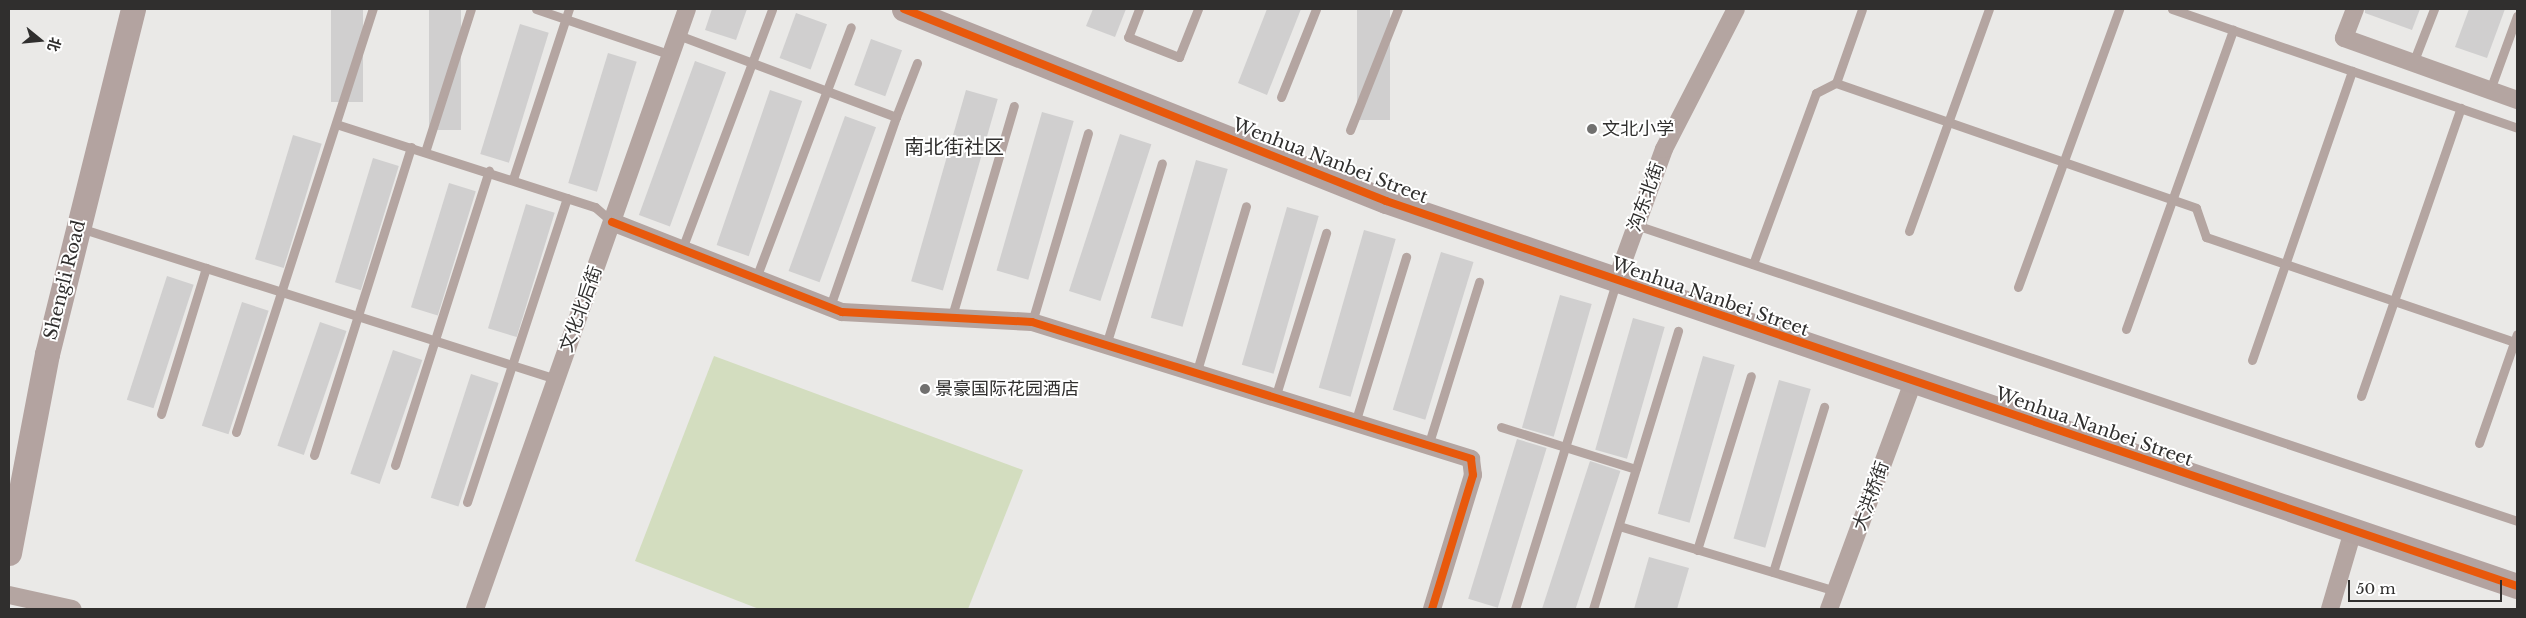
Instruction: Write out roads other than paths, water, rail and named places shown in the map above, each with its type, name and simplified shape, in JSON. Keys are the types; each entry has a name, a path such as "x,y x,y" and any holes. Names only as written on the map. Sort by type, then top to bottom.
{"street":[{"name":"Shengli Road","path":"9,553 47,354 133,9"},
{"name":"文化北后街","path":"475,609 688,9"},
{"name":"Wenhua Nanbei Street","path":"904,9 1386,201 1616,281 2517,586"},
{"name":"沟东北街","path":"1616,281 1664,149 1736,9"},
{"path":"2355,9 2344,38 2517,100"},
{"path":"612,222 842,312 952,316 1032,322 1471,460 1473,475 1432,609"},
{"name":"大洪桥街","path":"1829,609 1913,382"},
{"path":"2330,609 2353,530"},
{"path":"9,595 72,609"}],"lane":[{"path":"236,432 373,9"},
{"path":"425,152 471,9"},
{"path":"536,9 671,55"},
{"path":"513,179 569,9"},
{"path":"682,249 772,9"},
{"path":"1139,9 1128,37 1179,57 1198,9"},
{"path":"1281,97 1316,9"},
{"path":"1350,130 1398,9"},
{"path":"1753,264 1816,93 1836,83 1862,9"},
{"path":"1909,231 1990,9"},
{"path":"2018,287 2119,9"},
{"path":"2172,9 2517,128"},
{"path":"2414,63 2434,9"},
{"path":"2490,90 2517,16"},
{"path":"756,278 850,27"},
{"path":"2126,328 2233,30"},
{"path":"678,35 896,117"},
{"path":"830,306 896,117 917,63"},
{"path":"2252,360 2352,71"},
{"path":"1836,83 2196,208 2206,237 2516,340 2479,443"},
{"path":"952,316 1014,106"},
{"path":"2361,396 2461,108"},
{"path":"336,124 513,179 594,207 612,222"},
{"path":"1032,322 1088,134"},
{"path":"314,455 411,147"},
{"path":"1106,345 1162,163"},
{"path":"396,465 488,171"},
{"path":"467,502 567,198"},
{"path":"1196,374 1246,206"},
{"path":"1636,226 2517,521"},
{"path":"78,227 556,378"},
{"path":"1275,398 1326,233"},
{"path":"1355,423 1406,257"},
{"path":"161,414 206,268"},
{"path":"1514,609 1616,281"},
{"path":"1428,446 1479,282"},
{"path":"1593,609 1678,331"},
{"path":"1697,550 1750,376"},
{"path":"1773,572 1824,407"},
{"path":"1501,427 1636,469"},
{"path":"1619,526 1836,591"}],"place":[{"name":"文北小学","path":"1592,129"},
{"name":"景豪国际花园酒店","path":"925,389"}],"district":[{"name":"南北街社区","path":"954,147"}]}
